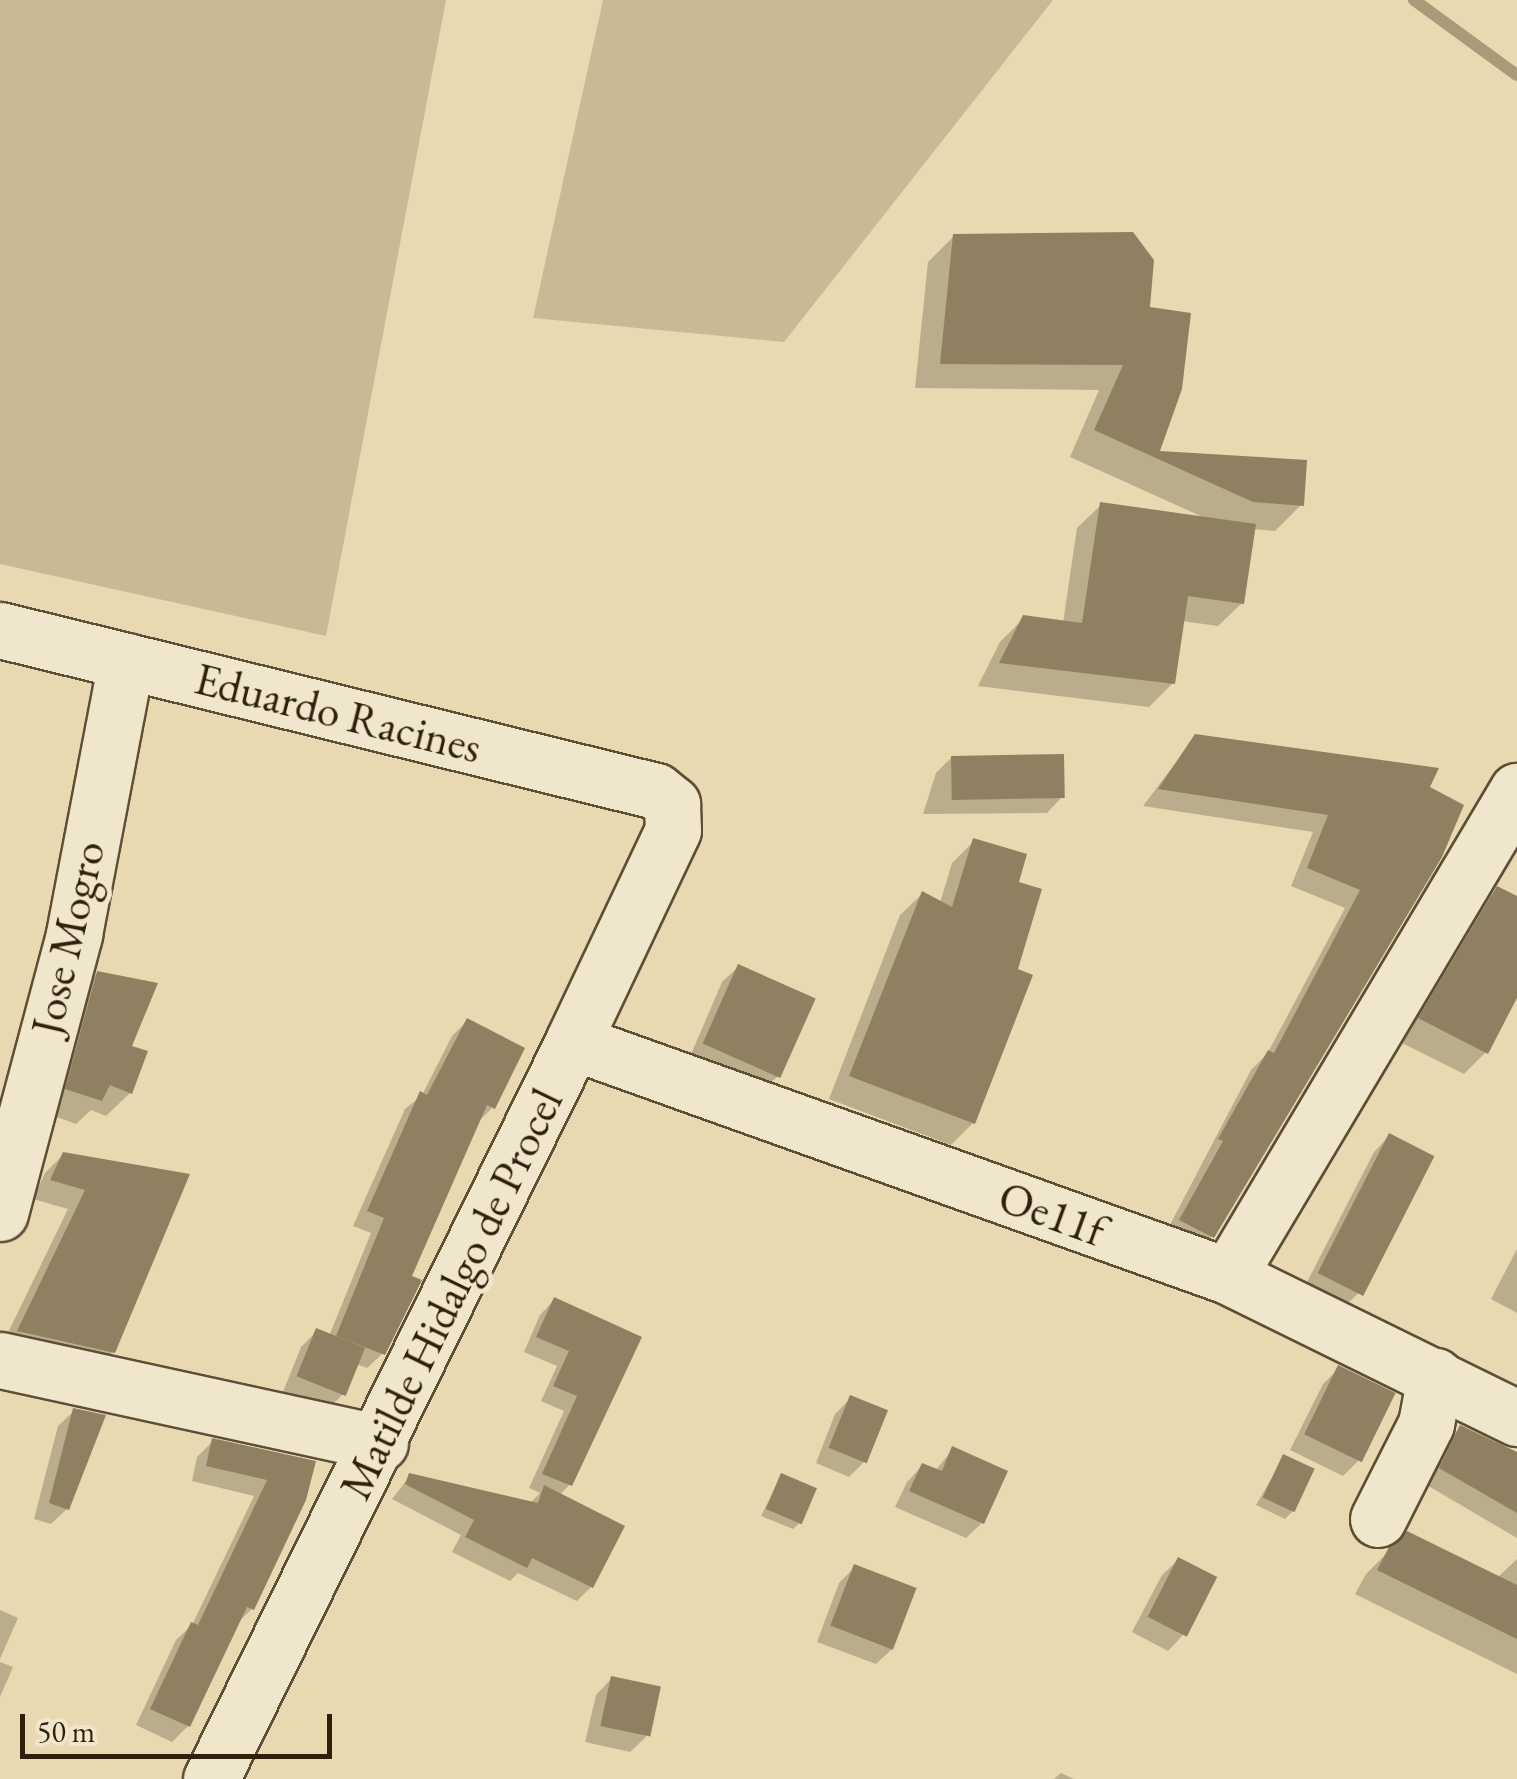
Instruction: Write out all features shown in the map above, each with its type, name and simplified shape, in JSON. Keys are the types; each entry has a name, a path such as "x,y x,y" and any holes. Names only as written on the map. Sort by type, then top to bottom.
{"street":[{"name":"Eduardo Racines","path":"0,630 656,790 672,804"},
{"name":"Jose Mogro","path":"0,1213 74,934 126,661"},
{"path":"1228,1276 1517,791"},
{"name":"Matilde Hidalgo de Procel","path":"211,1779 380,1443 573,1042 673,830 672,804"},
{"name":"Oe11f","path":"573,1042 1228,1276 1436,1376 1506,1397"},
{"path":"0,1360 380,1443"},
{"path":"1378,1519 1426,1424 1436,1376"}],"shaded area":[{"path":"0,0 446,0 326,636 0,564"},
{"path":"603,0 1053,0 784,342 533,318"}],"building":[{"path":"1133,232 1154,260 1150,307 1191,313 1182,389 1160,451 1307,460 1304,506 1253,502 1094,430 1123,365 940,364 953,234"},
{"path":"1100,502 1256,524 1244,604 1188,596 1175,684 999,663 1023,615 1082,623"},
{"path":"1195,734 1439,768 1430,787 1464,805 1442,857 1214,1238 1179,1220 1223,1141 1218,1139 1268,1050 1274,1053 1360,890 1307,868 1328,815 1158,789"},
{"path":"1064,754 1065,798 952,800 951,756"},
{"path":"973,838 1027,854 1019,882 1042,889 1018,969 1033,975 975,1124 849,1076 922,891 952,907"},
{"path":"1497,886 1517,896 1517,998 1488,1054 1418,1018"},
{"path":"738,964 816,999 780,1078 703,1043"},
{"path":"97,971 158,983 132,1046 148,1051 132,1094 110,1085 102,1101 65,1089"},
{"path":"467,1018 525,1048 495,1109 487,1105 412,1276 422,1280 385,1355 336,1336 384,1218 367,1211 420,1091 427,1095"},
{"path":"1389,1133 1434,1156 1363,1296 1318,1273"},
{"path":"63,1152 190,1174 115,1353 17,1331 85,1190 50,1180"},
{"path":"554,1297 642,1337 572,1486 542,1474 577,1396 553,1386 569,1351 536,1337"},
{"path":"316,1328 365,1348 346,1396 297,1376"},
{"path":"1338,1365 1396,1393 1362,1462 1304,1434"},
{"path":"850,1395 888,1410 867,1463 829,1448"},
{"path":"73,1408 106,1415 69,1510 49,1503"},
{"path":"1460,1425 1517,1452 1517,1513 1439,1468"},
{"path":"212,1438 316,1461 306,1500 254,1610 247,1607 190,1727 150,1709 191,1622 198,1625 267,1480 206,1466"},
{"path":"952,1446 1008,1471 984,1524 909,1491 922,1463 942,1471"},
{"path":"1283,1454 1315,1469 1294,1512 1263,1498"},
{"path":"409,1473 538,1503 544,1485 625,1526 593,1588 532,1558 527,1568 465,1537 474,1520 405,1484"},
{"path":"781,1473 817,1488 802,1524 766,1509"},
{"path":"1407,1531 1517,1585 1517,1639 1377,1570 1389,1547"},
{"path":"1178,1557 1217,1577 1187,1637 1148,1617"},
{"path":"854,1564 917,1588 893,1650 830,1626"},
{"path":"611,1676 661,1687 650,1736 600,1726"}],"waterway":[{"path":"1414,0 1517,75"}]}
